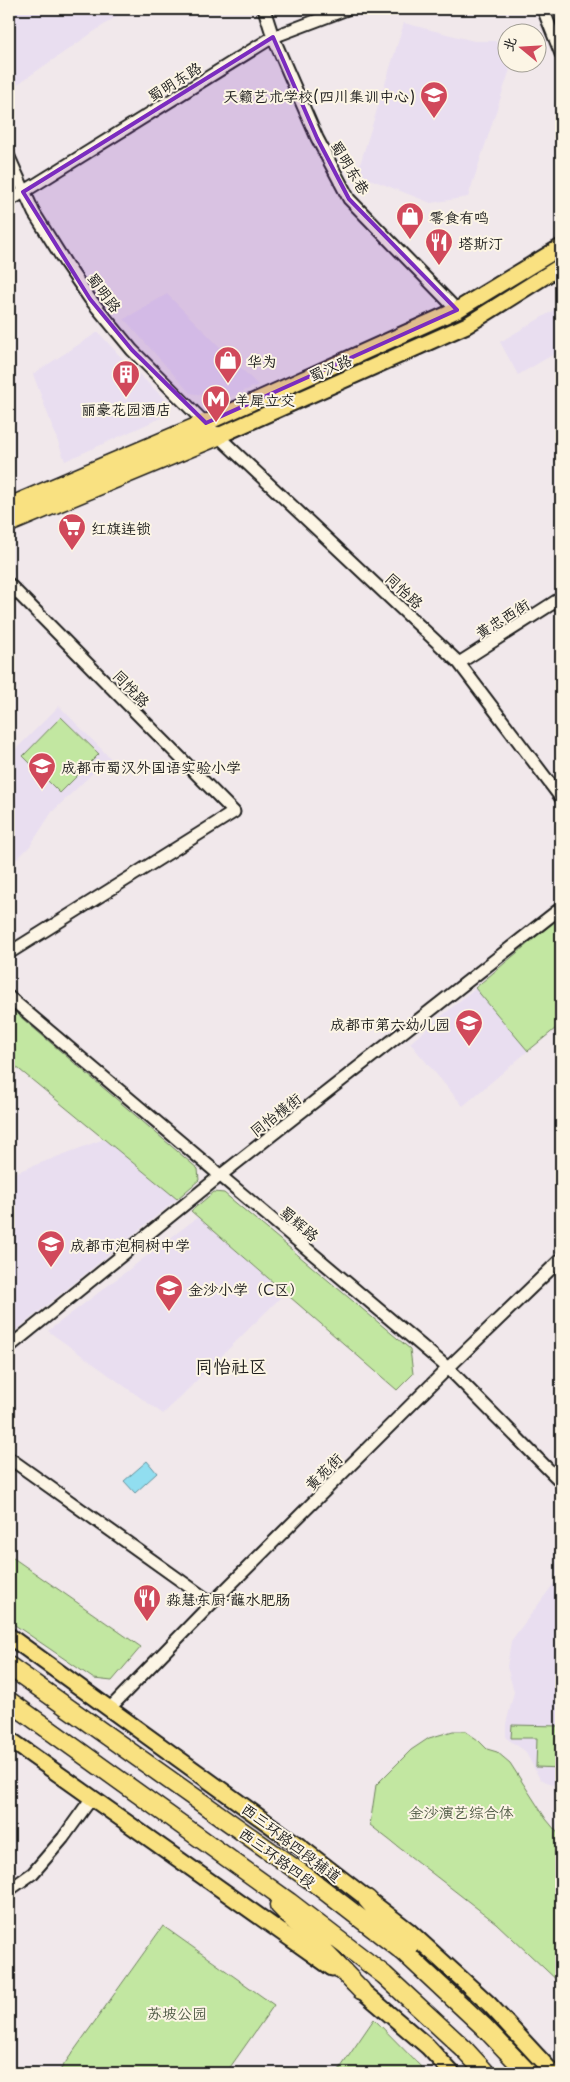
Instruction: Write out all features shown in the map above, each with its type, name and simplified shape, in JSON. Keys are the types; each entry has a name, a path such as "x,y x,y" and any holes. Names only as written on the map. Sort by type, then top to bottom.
{"highway":[{"name":"蜀汉路","path":"9,507 206,423"},
{"name":"蜀汉路","path":"9,523 218,436"},
{"name":"西三环路四段","path":"9,1666 312,1881 405,1954 483,2026 528,2073"},
{"name":"西三环路四段","path":"9,1701 246,1871 384,1975 464,2049 486,2073"},
{"path":"246,1871 361,1990"},
{"path":"367,1899 453,1999"}],"main road":[{"name":"蜀汉路","path":"206,423 458,310 561,247"},
{"name":"蜀汉路","path":"218,436 467,324 561,266"},
{"name":"西三环路四段辅道","path":"9,1636 299,1846 409,1932 489,2004 553,2073"},
{"path":"9,1739 91,1799 308,1950 361,1990 428,2047 452,2073"}],"street":[{"name":"蜀明东巷","path":"264,9 273,37 316,138 349,198 458,310"},
{"name":"蜀明东路","path":"9,201 273,37 347,9"},
{"path":"543,9 561,54"},
{"name":"蜀明路","path":"9,157 34,213 90,300 132,350 206,423"},
{"name":"同怡路","path":"206,423 460,662 561,798"},
{"name":"同悦路","path":"9,584 234,812 9,953"},
{"name":"黄忠西街","path":"460,662 561,598"},
{"name":"同怡横街","path":"9,1347 221,1175 561,908"},
{"name":"蜀辉路","path":"9,997 448,1368 561,1482"},
{"name":"黄苑街","path":"110,1708 448,1368 561,1259"},
{"path":"9,1458 212,1604"},
{"path":"9,1890 33,1873 63,1838 91,1799"}],"highlighted area":[{"path":"273,37 317,138 349,199 457,310 206,423 132,350 90,299 23,192"}],"shaded area":[{"path":"9,9 127,9 9,90"},
{"name":"天籁艺术学校(四川集训中心)","path":"404,23 474,41 495,41 498,45 498,72 509,72 468,197 431,203 357,174"},
{"path":"167,294 258,385 225,399 190,393 124,319"},
{"path":"561,306 561,350 518,375 500,342"},
{"path":"98,332 170,404 163,417 65,461 33,374"},
{"name":"成都市蜀汉外国语实验小学","path":"59,706 112,760 98,768 52,812 30,846 17,859 9,863 9,756"},
{"name":"成都市第六幼儿园","path":"475,988 528,1051 463,1106 410,1043"},
{"name":"成都市泡桐树中学","path":"104,1139 177,1199 9,1336 9,1175"},
{"name":"金沙小学（C区）","path":"198,1217 285,1293 163,1414 48,1331"},
{"path":"561,1574 561,1785 553,1785 540,1779 525,1751 506,1738 506,1724 514,1692 507,1667 511,1641"}],"green space":[{"path":"61,717 99,754 60,793 23,756"},
{"path":"561,916 561,1024 528,1051 475,988"},
{"path":"9,1007 198,1169 199,1180 177,1199 9,1061"},
{"path":"214,1192 224,1193 410,1349 413,1374 397,1390 191,1211"},
{"path":"9,1555 141,1647 112,1681 94,1679 9,1621"},
{"path":"512,1725 561,1726 561,1768 536,1767 537,1738 511,1738"},
{"name":"金沙演艺综合体","path":"453,1731 465,1731 487,1749 497,1752 510,1763 546,1819 561,1837 561,1984 496,1923 370,1825 376,1785 411,1750 429,1738"},
{"name":"苏坡公园","path":"163,1926 274,2005 226,2073 58,2073"},
{"path":"374,2019 427,2073 337,2073"}],"water":[{"path":"147,1461 157,1473 135,1493 124,1481"}],"place":[{"name":"天籁艺术学校(四川集训中心)","path":"434,119"},
{"name":"零食有鸣","path":"410,240"},
{"name":"塔斯汀","path":"439,266"},
{"name":"华为","path":"228,384"},
{"name":"丽豪花园酒店","path":"126,398"},
{"name":"羊犀立交","path":"216,423"},
{"name":"红旗连锁","path":"72,551"},
{"name":"成都市蜀汉外国语实验小学","path":"42,790"},
{"name":"成都市第六幼儿园","path":"469,1047"},
{"name":"成都市泡桐树中学","path":"51,1268"},
{"name":"金沙小学（C区）","path":"169,1312"},
{"name":"淼慧东厨·蘸水肥肠","path":"147,1622"}],"district":[{"name":"同怡社区","path":"231,1365"}]}
